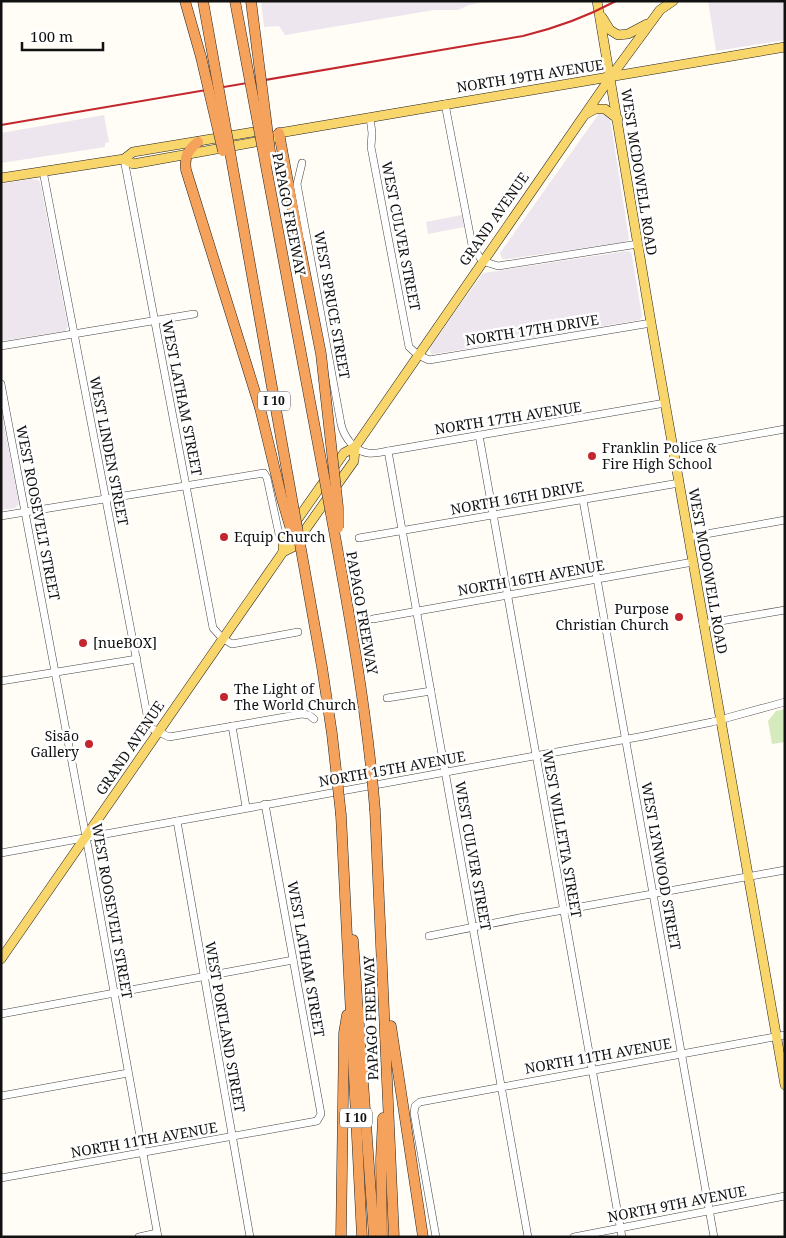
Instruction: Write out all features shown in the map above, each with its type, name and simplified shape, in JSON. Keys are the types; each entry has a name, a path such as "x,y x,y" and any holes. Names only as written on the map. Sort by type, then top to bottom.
{"highway":[{"path":"184,1 242,227"},
{"name":"PAPAGO FREEWAY","path":"203,1 329,710 341,815 362,1237"},
{"name":"PAPAGO FREEWAY","path":"234,1 282,249 362,695 375,810 384,973 394,1237"},
{"path":"251,1 282,249"},
{"path":"279,133 321,354 338,507 339,559"},
{"path":"198,142 189,149 186,155 186,170 258,401 282,500 305,575"},
{"path":"344,870 355,956 374,1237"},
{"path":"384,973 423,1237"},
{"path":"341,1237 344,1034 350,1000"},
{"path":"382,1237 381,1159 387,1066"}],"main road":[{"name":"GRAND AVENUE","path":"293,548 354,461 355,447 583,115 661,6 672,1"},
{"path":"598,6 610,30 618,36 628,34 650,23"},
{"name":"WEST MCDOWELL ROAD","path":"598,6 720,720 748,876 781,1036 785,1085"},
{"name":"NORTH 19TH AVENUE","path":"124,159 133,164 272,139 279,133 785,47"},
{"path":"583,115 595,110 605,109 618,119"},
{"name":"NORTH 19TH AVENUE","path":"1,178 124,159 133,152 270,129 279,133"},
{"name":"GRAND AVENUE","path":"283,540 344,452 355,447"},
{"path":"283,540 283,552 293,548"},
{"name":"GRAND AVENUE","path":"1,959 283,552"}],"street":[{"path":"445,104 472,245 482,261 498,266 638,244"},
{"name":"WEST CULVER STREET","path":"370,117 371,147 409,347 418,355"},
{"name":"WEST LATHAM STREET","path":"124,159 214,628 222,638"},
{"name":"WEST SPRUCE STREET","path":"302,163 298,184 341,424 344,433 355,447"},
{"name":"WEST LINDEN STREET","path":"43,171 149,725 158,732"},
{"path":"1,346 194,314"},
{"name":"NORTH 17TH DRIVE","path":"418,355 429,360 651,323"},
{"name":"WEST ROOSEVELT STREET","path":"1,384 86,837 157,1235"},
{"name":"NORTH 17TH AVENUE","path":"355,447 368,453 388,451 665,403"},
{"path":"673,449 785,429"},
{"name":"WEST WILLETTA STREET","path":"478,435 622,1237"},
{"name":"WEST CULVER STREET","path":"388,451 528,1237"},
{"path":"1,516 264,474 267,478 278,534 293,548"},
{"name":"NORTH 16TH DRIVE","path":"359,538 679,483"},
{"name":"WEST LYNWOOD STREET","path":"583,500 714,1237"},
{"path":"688,537 785,520"},
{"name":"NORTH 16TH AVENUE","path":"373,619 693,562"},
{"path":"703,624 785,610"},
{"path":"222,638 232,644 298,632"},
{"path":"1,681 137,659"},
{"path":"387,698 431,691"},
{"name":"NORTH 15TH AVENUE","path":"1,853 626,739 720,720 785,702"},
{"path":"158,732 169,737 302,714 309,715 314,719"},
{"path":"232,726 246,808"},
{"name":"WEST LATHAM STREET","path":"265,804 322,1114 320,1118"},
{"name":"WEST PORTLAND STREET","path":"176,821 250,1237"},
{"path":"430,936 785,870"},
{"path":"1,1014 293,960"},
{"name":"NORTH 11TH AVENUE","path":"436,1237 414,1113 417,1104 781,1036"},
{"path":"1,1096 128,1073"},
{"name":"NORTH 11TH AVENUE","path":"1,1178 317,1121 320,1118"},
{"name":"NORTH 9TH AVENUE","path":"574,1237 785,1196"},
{"path":"138,1237 157,1235"}],"shaded area":[{"path":"261,1 489,1 469,5 458,10 434,10 285,35 279,26 264,27"},
{"path":"708,1 785,1 785,40 716,51"},
{"path":"600,112 603,112 610,118 629,239 625,242 502,259 500,253"},
{"path":"104,115 109,142 105,143 105,147 1,163 1,133"},
{"path":"31,179 40,182 68,327 65,331 1,341 1,184"},
{"path":"462,215 464,227 428,234 426,222"},
{"path":"627,251 631,252 632,256 642,316 640,320 432,355 430,351 431,346 483,273"},
{"path":"1,410 19,503 15,508 1,510"}],"green space":[{"path":"785,709 785,742 772,744 768,721 776,711"}],"railway":[{"path":"1,125 523,36 571,22 616,1"}],"place":[{"name":"Franklin Police & Fire High School","path":"592,456"},
{"name":"Equip Church","path":"224,537"},
{"name":"Purpose Christian Church","path":"679,617"},
{"name":"[nueBOX]","path":"83,643"},
{"name":"The Light of The World Church","path":"224,697"},
{"name":"Sisāo Gallery","path":"89,744"}]}
